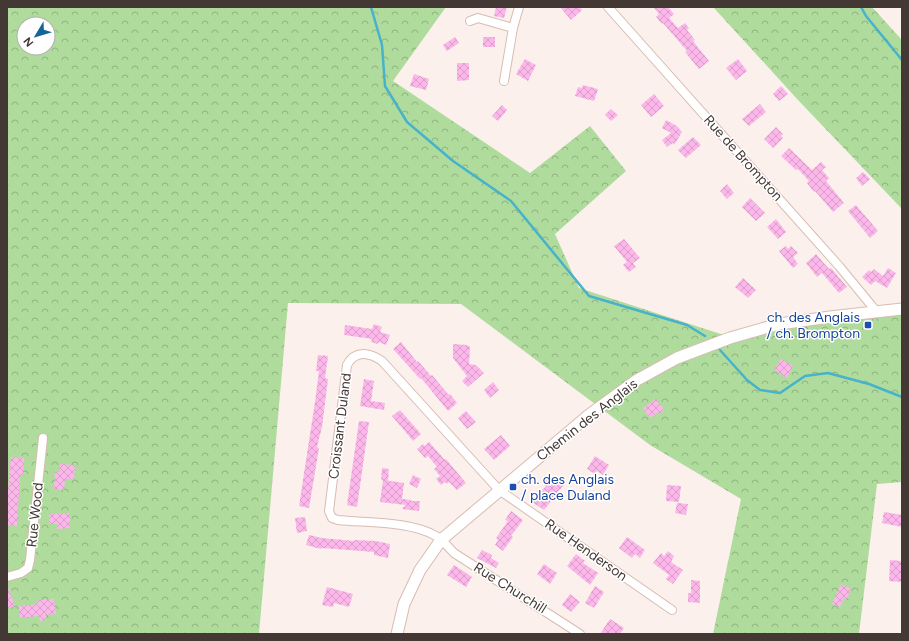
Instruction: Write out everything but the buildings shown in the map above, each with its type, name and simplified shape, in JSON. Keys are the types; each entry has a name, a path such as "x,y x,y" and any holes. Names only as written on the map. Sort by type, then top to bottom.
{"street":[{"path":"504,80 513,28 519,7"},
{"name":"Rue de Brompton","path":"608,7 834,261 876,311"},
{"path":"470,21 478,18 513,28"},
{"name":"Chemin des Anglais","path":"397,634 404,604 420,570 441,540 589,415 637,380 677,358 730,338 779,324 902,309"},
{"name":"Croissant Duland","path":"441,540 434,535 409,526 338,520 332,518 329,511 347,366 351,358 360,354 372,354 382,361 499,490"},
{"name":"Rue Wood","path":"7,577 21,573 28,568 43,438"},
{"name":"Rue Henderson","path":"499,490 672,610"},
{"name":"Rue Churchill","path":"441,540 454,553 580,634"}],"green space":[{"path":"7,7 446,7 393,81 530,173 590,126 626,171 555,234 579,288 733,338 868,315 902,312 902,482 877,484 859,634 713,634 741,499 650,445 461,304 288,303 259,634 7,634"},
{"path":"713,7 872,7 902,40 902,209 798,100"}],"waterway":[{"path":"371,7 382,45 385,86 407,122 453,161 511,201 589,296 687,325 705,336"},
{"path":"861,7 866,16 902,60"},
{"path":"720,350 747,380 760,390 780,393 805,376 828,373 869,384 902,397"}],"place":[{"name":"ch. des Anglais / ch. Brompton","path":"868,325"},
{"name":"ch. des Anglais / place Duland","path":"513,487"}]}
